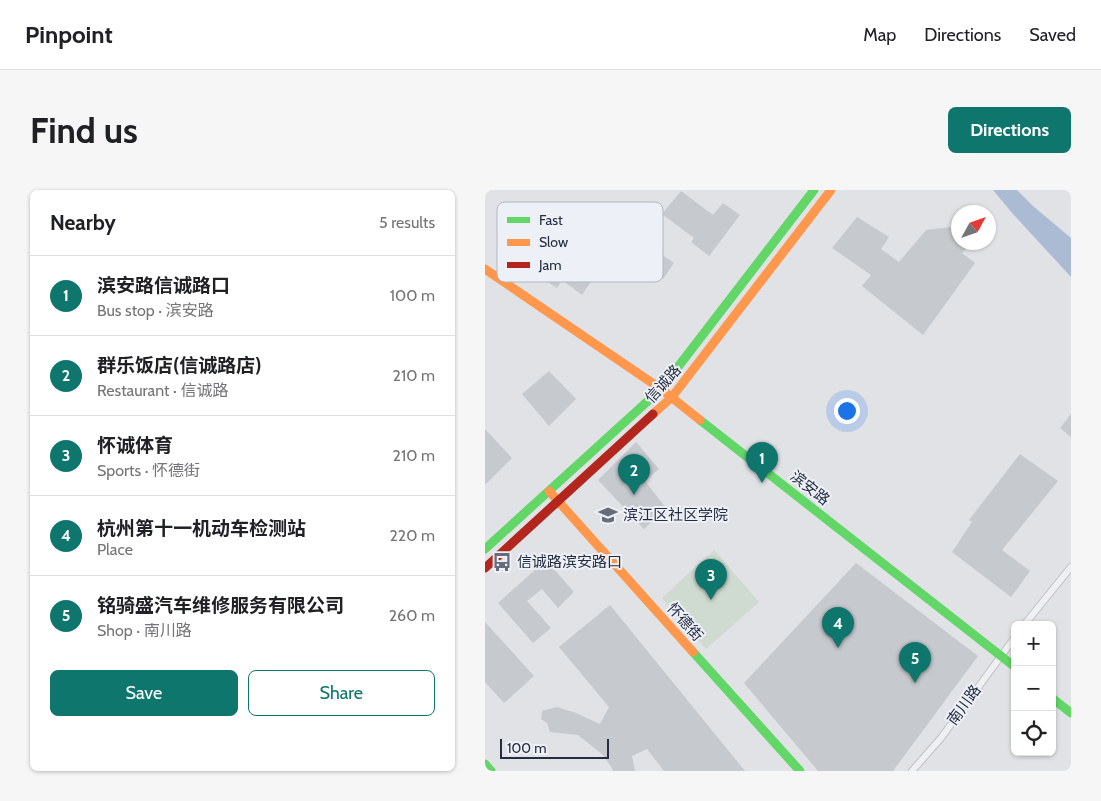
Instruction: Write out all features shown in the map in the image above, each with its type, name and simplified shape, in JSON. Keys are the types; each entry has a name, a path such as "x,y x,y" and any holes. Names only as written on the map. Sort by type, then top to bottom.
{"street":[{"name":"信诚路","path":"485,549 661,389 814,190"},
{"name":"信诚路","path":"485,568 672,397 831,190"},
{"name":"滨安路","path":"485,268 497,276"},
{"name":"滨安路","path":"505,282 672,397 1014,666"},
{"name":"怀德街","path":"549,491 800,771"},
{"path":"1027,621 1071,567"},
{"name":"南川路","path":"912,771 941,738 1011,641"},
{"path":"1056,701 1071,713"},
{"path":"485,764 491,771"}],"shaded area":[{"path":"714,550 759,602 706,649 662,598"}],"water":[{"path":"993,190 1017,190 1071,238 1071,277 1013,214"}],"building":[{"path":"681,191 713,215 723,203 740,215 709,256 691,242 694,238 663,215"},
{"path":"857,217 889,237 881,249 899,262 926,230 951,227 951,250 964,250 962,253 975,263 923,335 862,286 871,275 832,248"},
{"path":"663,255 674,263 663,279"},
{"path":"548,282 561,282 557,288"},
{"path":"565,282 591,282 582,295"},
{"path":"549,371 576,399 549,426 522,394"},
{"path":"1071,414 1071,437 1060,428"},
{"path":"485,429 512,458 485,485"},
{"path":"636,442 659,469 645,481 666,508 644,529 598,480"},
{"path":"1020,454 1058,481 1002,550 1030,571 1011,597 952,552 972,522 969,520"},
{"path":"546,560 574,592 558,608 542,589 527,601 551,628 533,643 498,603"},
{"path":"856,563 978,656 893,771 818,771 744,683"},
{"path":"610,605 745,771 664,771 647,749 632,756 635,771 613,771 603,755 578,735 550,732 547,723 541,719 542,711 557,707 600,724 609,707 559,647"},
{"path":"485,622 534,676 504,703 485,682"}],"traffic: fast":[{"path":"485,549 661,389 814,190"},
{"path":"700,420 1014,666"},
{"path":"693,652 800,771"},
{"path":"1056,701 1071,713"},
{"path":"485,764 491,771"}],"traffic: slow":[{"path":"653,414 672,397 831,190"},
{"path":"485,269 497,277"},
{"path":"504,282 661,389 700,420"},
{"path":"549,491 693,652"}],"traffic: jam":[{"path":"485,568 653,414"}],"place":[{"name":"滨安路信诚路口","path":"762,483"},
{"name":"群乐饭店(信诚路店)","path":"634,495"},
{"name":"滨江区社区学院","path":"608,515"},
{"name":"信诚路滨安路口","path":"502,562"},
{"name":"怀诚体育","path":"711,600"},
{"name":"杭州第十一机动车检测站","path":"838,648"},
{"name":"铭骑盛汽车维修服务有限公司","path":"915,683"}]}
